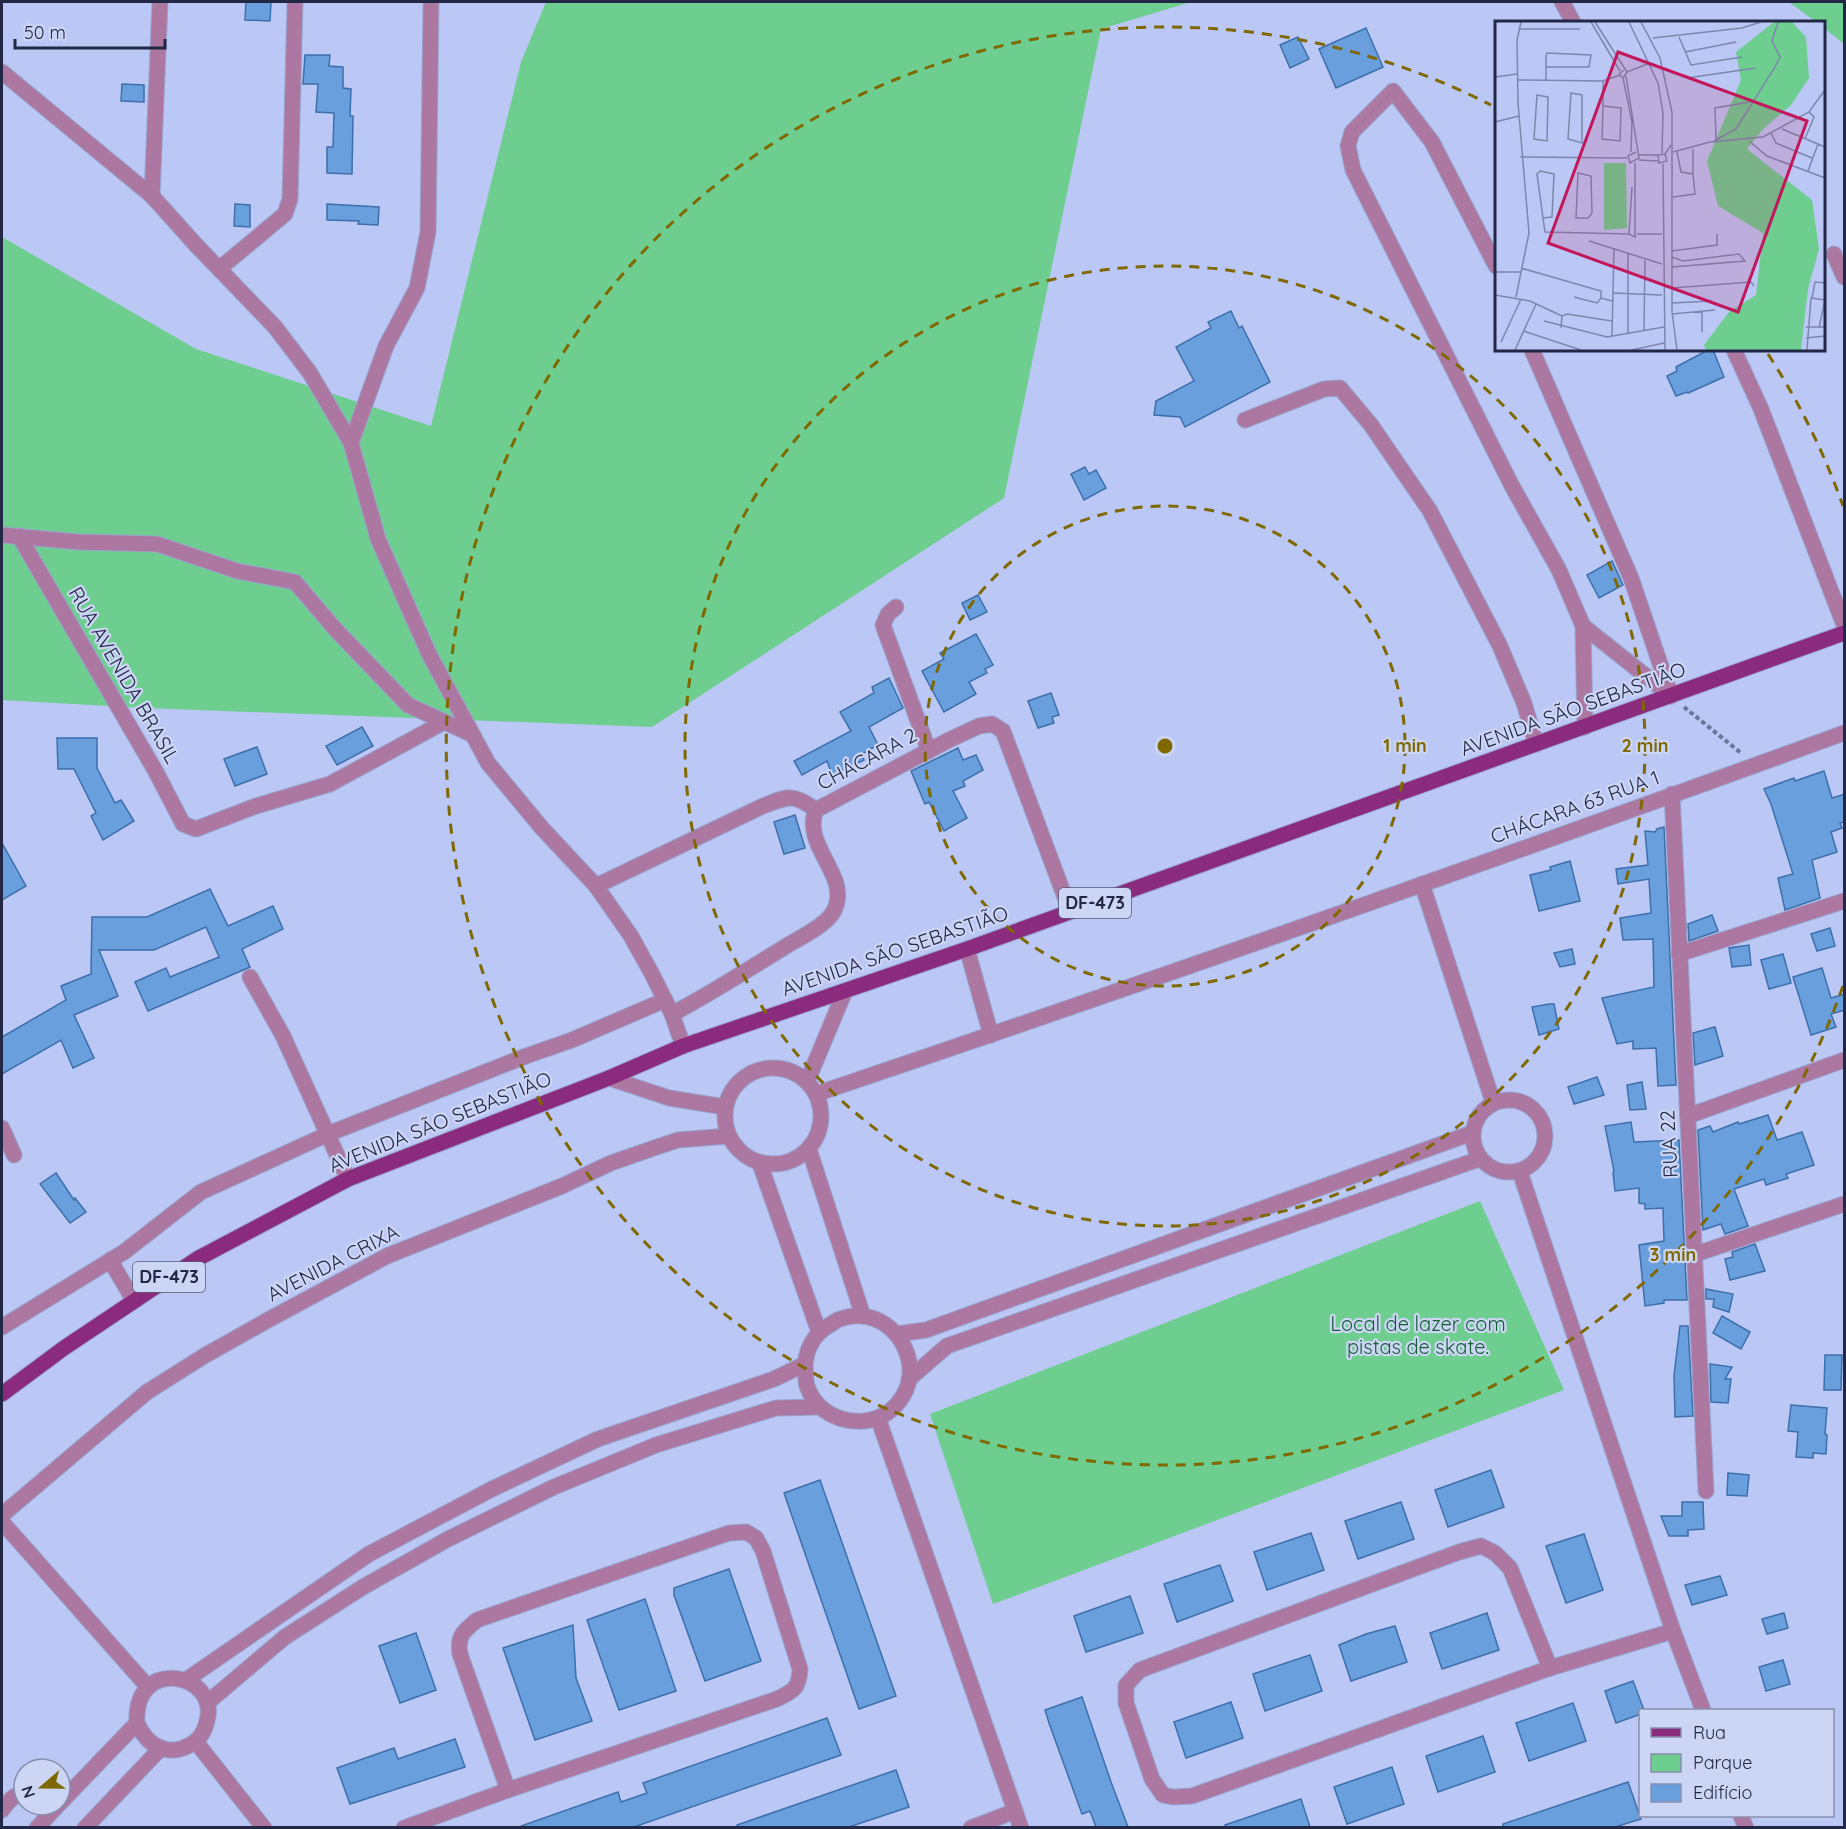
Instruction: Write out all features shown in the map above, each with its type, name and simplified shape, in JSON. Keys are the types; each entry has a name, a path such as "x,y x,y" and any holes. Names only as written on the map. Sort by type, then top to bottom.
{"main road":[{"name":"AVENIDA SÃO SEBASTIÃO","path":"4,1388 196,1259 348,1179 609,1078 683,1046 967,949 1845,633"}],"street":[{"path":"152,196 160,2"},
{"path":"219,269 285,214 290,199 295,2"},
{"path":"351,443 387,346 417,288 428,232 431,2"},
{"path":"1562,2 1572,21"},
{"path":"2,72 152,196 275,327 303,363 351,443 378,539 429,654 488,763 596,886 631,936 668,1007 683,1046"},
{"path":"1495,262 1432,142 1393,91 1352,132 1348,146 1353,170 1507,476 1559,570 1583,626 1585,727"},
{"path":"1834,254 1845,277"},
{"path":"1532,351 1631,578 1671,696"},
{"path":"1734,351 1761,409 1845,625"},
{"path":"1245,420 1324,389 1340,388 1371,425 1430,512 1500,646 1524,703 1536,744"},
{"path":"2,535 79,542 157,544 237,571 295,582 335,629 408,705 473,735"},
{"name":"RUA AVENIDA BRASIL","path":"19,536 156,772 183,824 196,829 256,806 330,784 444,722"},
{"path":"896,607 888,614 883,625 929,751"},
{"path":"1583,626 1671,696"},
{"name":"CHÁCARA 2","path":"2,1327 124,1252 201,1192 328,1134 526,1056 707,995 806,934 833,913 838,902 838,894 836,882 815,835 813,824 816,810 979,726 992,724 1004,732 1070,912"},
{"name":"CHÁCARA 63 RUA 1","path":"812,1088 991,1035 1845,733"},
{"name":"RUA 22","path":"1672,794 1706,1491"},
{"path":"596,886 784,798 801,798 816,810"},
{"path":"1422,884 1493,1102"},
{"path":"1679,954 1845,901"},
{"path":"967,949 991,1035"},
{"path":"250,977 283,1036 348,1179"},
{"path":"812,1088 845,991"},
{"path":"1688,1116 1845,1060"},
{"path":"766,1068 781,1068 796,1073 812,1088 821,1113 818,1132 808,1149 798,1158 786,1163 760,1164 741,1153 728,1136 724,1122 725,1107 730,1093 739,1081 752,1072 766,1068"},
{"path":"609,1078 669,1098 725,1107"},
{"path":"1513,1099 1531,1107 1543,1123 1545,1143 1537,1161 1520,1172 1505,1173 1491,1169 1479,1159 1472,1133 1478,1115 1493,1102 1513,1099"},
{"path":"2,1128 8,1153"},
{"path":"897,1334 926,1330 1472,1133"},
{"name":"AVENIDA CRIXA","path":"2,1515 147,1392 204,1356 387,1256 562,1186 611,1163 678,1140 728,1136"},
{"path":"808,1149 863,1316"},
{"path":"909,1379 947,1346 1479,1159"},
{"path":"760,1164 819,1332"},
{"path":"1520,1172 1673,1631 1702,1709"},
{"path":"1696,1254 1845,1204"},
{"path":"110,1260 134,1300"},
{"path":"863,1316 882,1322 897,1334 906,1348 910,1363 909,1379 905,1392 889,1412 878,1418 857,1422 837,1418 820,1407 807,1387 805,1364 809,1346 819,1332 840,1319 863,1316"},
{"path":"186,1680 369,1554 492,1489 598,1439 774,1379 805,1364"},
{"path":"207,1703 285,1637 363,1587 448,1539 554,1487 656,1445 776,1408 820,1407"},
{"path":"878,1418 1021,1827"},
{"path":"2,1522 148,1687"},
{"path":"404,1827 777,1700 791,1692 799,1683 800,1669 763,1551 756,1538 746,1532 729,1533 477,1620 460,1636 460,1654 508,1790"},
{"path":"1550,1668 1510,1568 1495,1552 1481,1546 1459,1552 1140,1670 1126,1685 1126,1703 1152,1779 1163,1795 1192,1797 1550,1668 1673,1631"},
{"path":"172,1677 186,1680 195,1686 207,1703 208,1717 205,1731 195,1742 185,1748 173,1750 150,1743 142,1734 137,1723 136,1710 140,1697 148,1687 159,1680 172,1677"},
{"path":"72,1789 137,1723"},
{"path":"195,1742 264,1827"},
{"path":"85,1827 161,1748"},
{"path":"971,1827 1015,1811"}],"path":[{"path":"1671,696 1755,765"}],"green space":[{"path":"546,2 1191,2 1101,29 1004,498 652,727 144,708 2,700 2,237 196,349 431,426 521,62"},
{"path":"1789,2 1844,2 1844,44 1825,29 1825,21 1815,21"},
{"name":"Local de lazer com pistas de skate.","path":"1480,1201 1564,1390 993,1604 930,1414"}],"building":[{"path":"246,2 271,2 270,21 245,20"},
{"path":"1366,28 1383,67 1336,88 1319,49"},
{"path":"1298,37 1309,59 1290,68 1280,45"},
{"path":"305,55 330,55 329,66 343,67 343,88 351,89 352,174 327,173 327,147 333,147 334,113 316,112 318,84 303,84"},
{"path":"122,84 144,85 144,102 121,101"},
{"path":"235,204 250,205 250,227 234,226"},
{"path":"327,204 379,207 378,225 358,224 359,221 327,220"},
{"path":"1231,311 1239,328 1242,326 1270,382 1185,427 1180,417 1154,415 1156,401 1194,381 1176,347 1211,328 1208,322"},
{"path":"1706,351 1713,351 1724,377 1676,396 1667,376 1677,371 1676,367"},
{"path":"1085,467 1089,474 1096,470 1106,488 1084,500 1071,474"},
{"path":"1612,561 1623,585 1599,598 1587,575"},
{"path":"978,595 987,612 970,620 962,603"},
{"path":"976,634 993,665 985,669 987,673 969,682 976,694 944,712 922,671 944,659 940,653"},
{"path":"889,678 903,708 869,727 878,745 862,754 864,760 832,775 827,761 802,775 794,761 851,731 840,712 874,693 872,687"},
{"path":"1051,693 1059,715 1052,717 1054,723 1038,728 1028,701"},
{"path":"362,727 373,746 337,765 326,746"},
{"path":"57,738 97,738 97,768 115,803 121,800 134,821 103,840 91,816 96,813 74,769 58,769"},
{"path":"257,747 267,774 235,786 224,759"},
{"path":"958,748 963,760 976,755 983,770 963,781 965,786 953,791 967,818 944,831 929,802 925,804 911,771"},
{"path":"1824,771 1832,798 1845,794 1845,822 1840,823 1842,828 1831,832 1837,852 1812,860 1820,898 1785,910 1778,878 1793,874 1764,789 1794,778 1795,781"},
{"path":"795,815 805,848 784,854 774,822"},
{"path":"1664,827 1676,1085 1658,1086 1656,1048 1633,1049 1633,1041 1617,1044 1602,998 1654,987 1653,939 1623,940 1620,918 1651,913 1649,879 1618,884 1616,869 1648,865 1645,831 1655,832"},
{"path":"2,843 26,886 2,900"},
{"path":"1570,861 1580,901 1539,911 1530,875 1551,870 1550,867"},
{"path":"210,889 228,926 273,906 283,929 242,949 250,967 148,1011 135,982 166,968 170,977 219,957 206,927 154,950 99,950 118,996 74,1015 94,1058 73,1068 61,1040 2,1074 2,1037 66,1000 61,986 91,974 92,917 147,917"},
{"path":"1712,915 1718,931 1689,941 1688,924"},
{"path":"1830,928 1835,946 1817,951 1811,934"},
{"path":"1749,945 1751,965 1732,967 1729,948"},
{"path":"1572,949 1575,964 1560,967 1554,953"},
{"path":"1783,954 1791,983 1769,989 1761,960"},
{"path":"1822,968 1831,998 1845,994 1845,1010 1831,1014 1836,1027 1811,1035 1793,977"},
{"path":"1554,1004 1559,1029 1539,1035 1532,1007"},
{"path":"1715,1027 1723,1056 1695,1065 1693,1033"},
{"path":"1597,1077 1604,1095 1574,1104 1568,1087"},
{"path":"1642,1082 1646,1109 1630,1110 1627,1085"},
{"path":"1768,1115 1777,1140 1802,1132 1814,1165 1786,1174 1788,1178 1766,1185 1764,1179 1734,1189 1748,1226 1725,1234 1721,1224 1703,1230 1698,1130 1710,1126 1713,1132 1738,1122 1739,1124"},
{"path":"1631,1122 1634,1142 1679,1140 1687,1300 1664,1300 1664,1303 1645,1306 1639,1245 1664,1241 1663,1208 1645,1209 1645,1204 1639,1203 1639,1188 1615,1191 1614,1171 1605,1126"},
{"path":"56,1173 74,1200 75,1198 86,1212 70,1223 40,1184"},
{"path":"1755,1244 1765,1271 1730,1280 1725,1259 1733,1257 1732,1252"},
{"path":"1706,1289 1733,1294 1729,1312 1713,1307 1714,1299 1706,1299"},
{"path":"1722,1316 1750,1332 1741,1349 1713,1333"},
{"path":"1680,1326 1688,1326 1693,1416 1675,1417 1674,1375"},
{"path":"1825,1355 1842,1355 1841,1390 1824,1390"},
{"path":"1710,1364 1732,1367 1725,1379 1731,1379 1728,1403 1711,1402"},
{"path":"1791,1405 1827,1408 1826,1454 1813,1453 1813,1458 1796,1457 1798,1432 1788,1431"},
{"path":"1491,1470 1504,1507 1448,1527 1435,1490"},
{"path":"1728,1473 1749,1475 1747,1496 1727,1495"},
{"path":"820,1480 896,1696 859,1709 784,1493"},
{"path":"1401,1502 1414,1539 1358,1559 1345,1521"},
{"path":"1682,1502 1703,1502 1704,1529 1688,1530 1688,1536 1669,1536 1661,1516 1682,1516"},
{"path":"1311,1533 1324,1570 1267,1590 1254,1552"},
{"path":"1584,1534 1603,1590 1566,1603 1546,1546"},
{"path":"1220,1565 1233,1601 1177,1622 1164,1584"},
{"path":"729,1569 761,1661 705,1681 674,1595 674,1588"},
{"path":"1720,1576 1727,1595 1692,1605 1685,1585"},
{"path":"1130,1596 1143,1633 1086,1652 1074,1616"},
{"path":"645,1599 676,1691 619,1710 587,1620"},
{"path":"1487,1613 1499,1650 1442,1669 1430,1633"},
{"path":"1784,1613 1788,1628 1767,1634 1762,1619"},
{"path":"573,1625 576,1678 592,1721 535,1740 503,1648"},
{"path":"1395,1626 1407,1662 1351,1681 1339,1645"},
{"path":"416,1633 436,1690 400,1703 379,1646"},
{"path":"1310,1655 1322,1691 1265,1711 1253,1674"},
{"path":"1783,1660 1790,1684 1766,1691 1759,1667"},
{"path":"1633,1681 1644,1709 1639,1709 1639,1715 1616,1723 1605,1691"},
{"path":"1082,1697 1128,1827 1096,1827 1090,1811 1082,1814 1049,1723 1045,1710"},
{"path":"1231,1702 1243,1738 1186,1758 1174,1722"},
{"path":"1573,1703 1586,1741 1529,1761 1516,1723"},
{"path":"827,1718 841,1755 634,1827 521,1827 618,1792 621,1802 647,1793 643,1783"},
{"path":"1483,1736 1495,1772 1438,1792 1426,1756"},
{"path":"455,1739 465,1767 350,1804 337,1768 394,1748 398,1759"},
{"path":"1392,1767 1404,1804 1347,1824 1334,1787"},
{"path":"896,1770 909,1807 849,1827 737,1827 737,1825"},
{"path":"1628,1782 1641,1819 1615,1827 1503,1827 1503,1824"},
{"path":"1301,1799 1310,1827 1226,1827 1225,1825"}]}
